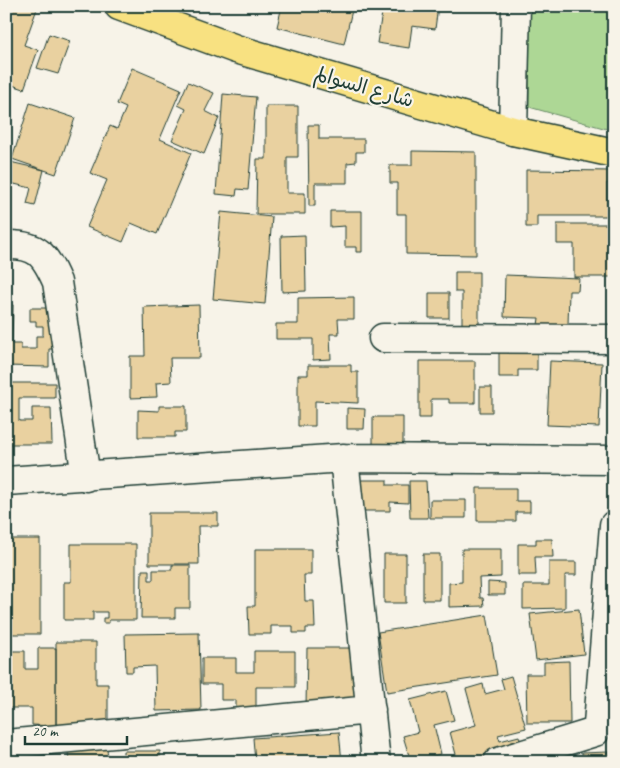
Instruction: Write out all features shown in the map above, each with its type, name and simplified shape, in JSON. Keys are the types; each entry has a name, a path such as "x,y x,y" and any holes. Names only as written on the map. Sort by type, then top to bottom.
{"main road":[{"name":"شارع السوالم","path":"119,6 236,49 513,131 614,153"}],"street":[{"path":"513,131 516,6"},
{"path":"6,245 24,244 46,258 57,282 86,477"},
{"path":"383,338 614,339"},
{"path":"344,458 376,762"},
{"path":"6,481 344,458 614,460"},
{"path":"498,762 594,732 598,724 614,526"},
{"path":"6,744 371,710"}],"green space":[{"path":"529,6 614,6 614,131 529,107"}],"building":[{"path":"6,6 38,6 24,45 38,50 24,89 6,83"},
{"path":"282,6 353,6 344,44 277,27"},
{"path":"378,6 438,6 435,29 412,26 409,48 377,43 383,7"},
{"path":"49,34 70,41 58,74 37,68"},
{"path":"132,68 181,89 160,139 191,153 157,234 131,223 123,242 87,227 107,180 90,173 110,126 117,129 126,108 117,104"},
{"path":"188,82 214,93 205,111 219,118 204,154 172,140 186,109 178,105"},
{"path":"223,94 256,97 248,190 237,189 236,196 216,194"},
{"path":"30,103 75,118 56,174 12,159"},
{"path":"266,106 298,106 298,157 287,157 287,193 305,193 305,214 256,214 257,159 266,159"},
{"path":"308,125 319,125 319,139 364,139 364,152 356,152 356,162 347,163 347,183 315,183 315,206 309,206"},
{"path":"412,151 476,152 476,255 406,254 406,214 397,214 397,183 390,183 390,165 412,165"},
{"path":"6,161 44,170 35,206 27,204 31,188 6,182"},
{"path":"526,170 614,171 614,183 607,183 607,216 537,216 537,227 526,227"},
{"path":"330,211 362,211 362,252 356,252 356,247 345,247 345,226 330,227"},
{"path":"221,212 272,217 265,304 213,299"},
{"path":"557,224 614,224 614,277 574,277 574,244 557,244"},
{"path":"305,235 306,291 282,292 281,236"},
{"path":"455,272 479,272 479,324 462,324 462,292 455,292"},
{"path":"505,275 579,278 578,291 569,291 568,325 538,325 539,318 504,317"},
{"path":"429,293 449,293 449,318 429,318"},
{"path":"354,297 354,319 338,319 339,334 330,334 331,359 313,360 313,339 276,339 276,324 298,324 298,298"},
{"path":"6,300 10,300 10,305 13,305 12,344 21,344 21,349 36,349 36,336 43,336 43,326 36,326 36,321 30,321 30,308 56,308 55,349 49,349 49,367 6,366"},
{"path":"199,305 200,358 170,358 171,382 156,383 157,397 130,398 130,356 145,356 144,307"},
{"path":"499,347 537,347 537,370 518,370 518,377 499,377"},
{"path":"419,361 475,361 475,403 449,403 449,399 431,399 431,418 419,418"},
{"path":"550,361 602,363 599,427 547,425"},
{"path":"308,365 351,365 351,372 358,372 358,403 315,401 315,426 298,426 298,375 308,375"},
{"path":"6,383 55,383 55,398 19,398 19,421 32,421 32,408 51,408 52,444 6,444"},
{"path":"480,387 492,387 492,412 480,412"},
{"path":"159,406 186,406 186,432 175,432 175,437 138,437 138,410 159,411"},
{"path":"347,408 365,409 364,429 347,429"},
{"path":"373,417 403,417 403,448 373,448"},
{"path":"359,480 387,480 387,485 408,485 408,503 390,502 390,511 359,511"},
{"path":"409,481 426,481 428,518 410,518"},
{"path":"477,488 516,488 516,501 530,501 530,512 516,512 516,521 477,521"},
{"path":"430,500 466,500 466,518 430,518"},
{"path":"149,513 218,513 218,526 198,526 199,564 149,564"},
{"path":"6,539 40,539 40,634 6,634"},
{"path":"536,539 552,539 553,557 535,557 536,575 518,575 518,544 536,544"},
{"path":"71,544 136,544 136,620 109,620 109,623 103,623 103,618 107,618 107,612 93,612 93,620 64,620 64,582 71,582"},
{"path":"255,549 311,549 311,575 304,575 305,601 314,601 315,628 306,628 306,633 293,633 293,626 271,626 271,634 249,634 248,606 255,606"},
{"path":"462,549 501,549 501,577 479,578 480,598 483,598 484,606 449,607 449,583 462,582"},
{"path":"384,554 406,554 406,603 384,603"},
{"path":"423,554 440,554 440,600 423,600"},
{"path":"549,562 576,562 576,575 565,575 565,608 523,609 523,585 549,585"},
{"path":"172,565 190,565 190,608 175,608 175,618 141,618 142,570 149,570 149,580 153,580 153,570 172,570"},
{"path":"488,582 505,583 505,595 488,595"},
{"path":"579,609 584,654 536,660 530,614"},
{"path":"487,615 497,675 387,692 378,632"},
{"path":"199,633 201,710 156,711 155,666 133,667 133,672 126,672 125,634"},
{"path":"56,642 96,642 96,684 108,684 108,726 56,726"},
{"path":"38,648 56,648 56,726 32,725 32,708 8,708 8,651 25,651 25,669 38,669"},
{"path":"307,648 358,648 357,708 306,707"},
{"path":"254,651 295,651 295,687 256,687 256,714 230,714 230,708 236,708 236,700 221,700 221,684 202,684 202,658 236,658 236,672 254,672"},
{"path":"569,661 570,723 527,723 526,674 544,674 544,662"},
{"path":"511,676 526,728 498,735 500,741 519,736 524,754 496,762 458,762 450,732 476,725 466,689 483,684 485,694 504,689 501,679"},
{"path":"446,691 454,720 434,725 441,754 411,762 403,736 418,732 410,700"},
{"path":"339,732 342,762 255,762 253,738"},
{"path":"107,748 108,762 69,762 68,752"},
{"path":"123,751 160,751 160,762 123,762"},
{"path":"608,752 608,762 582,762 582,753"},
{"path":"6,757 47,757 47,762 6,762"}]}
